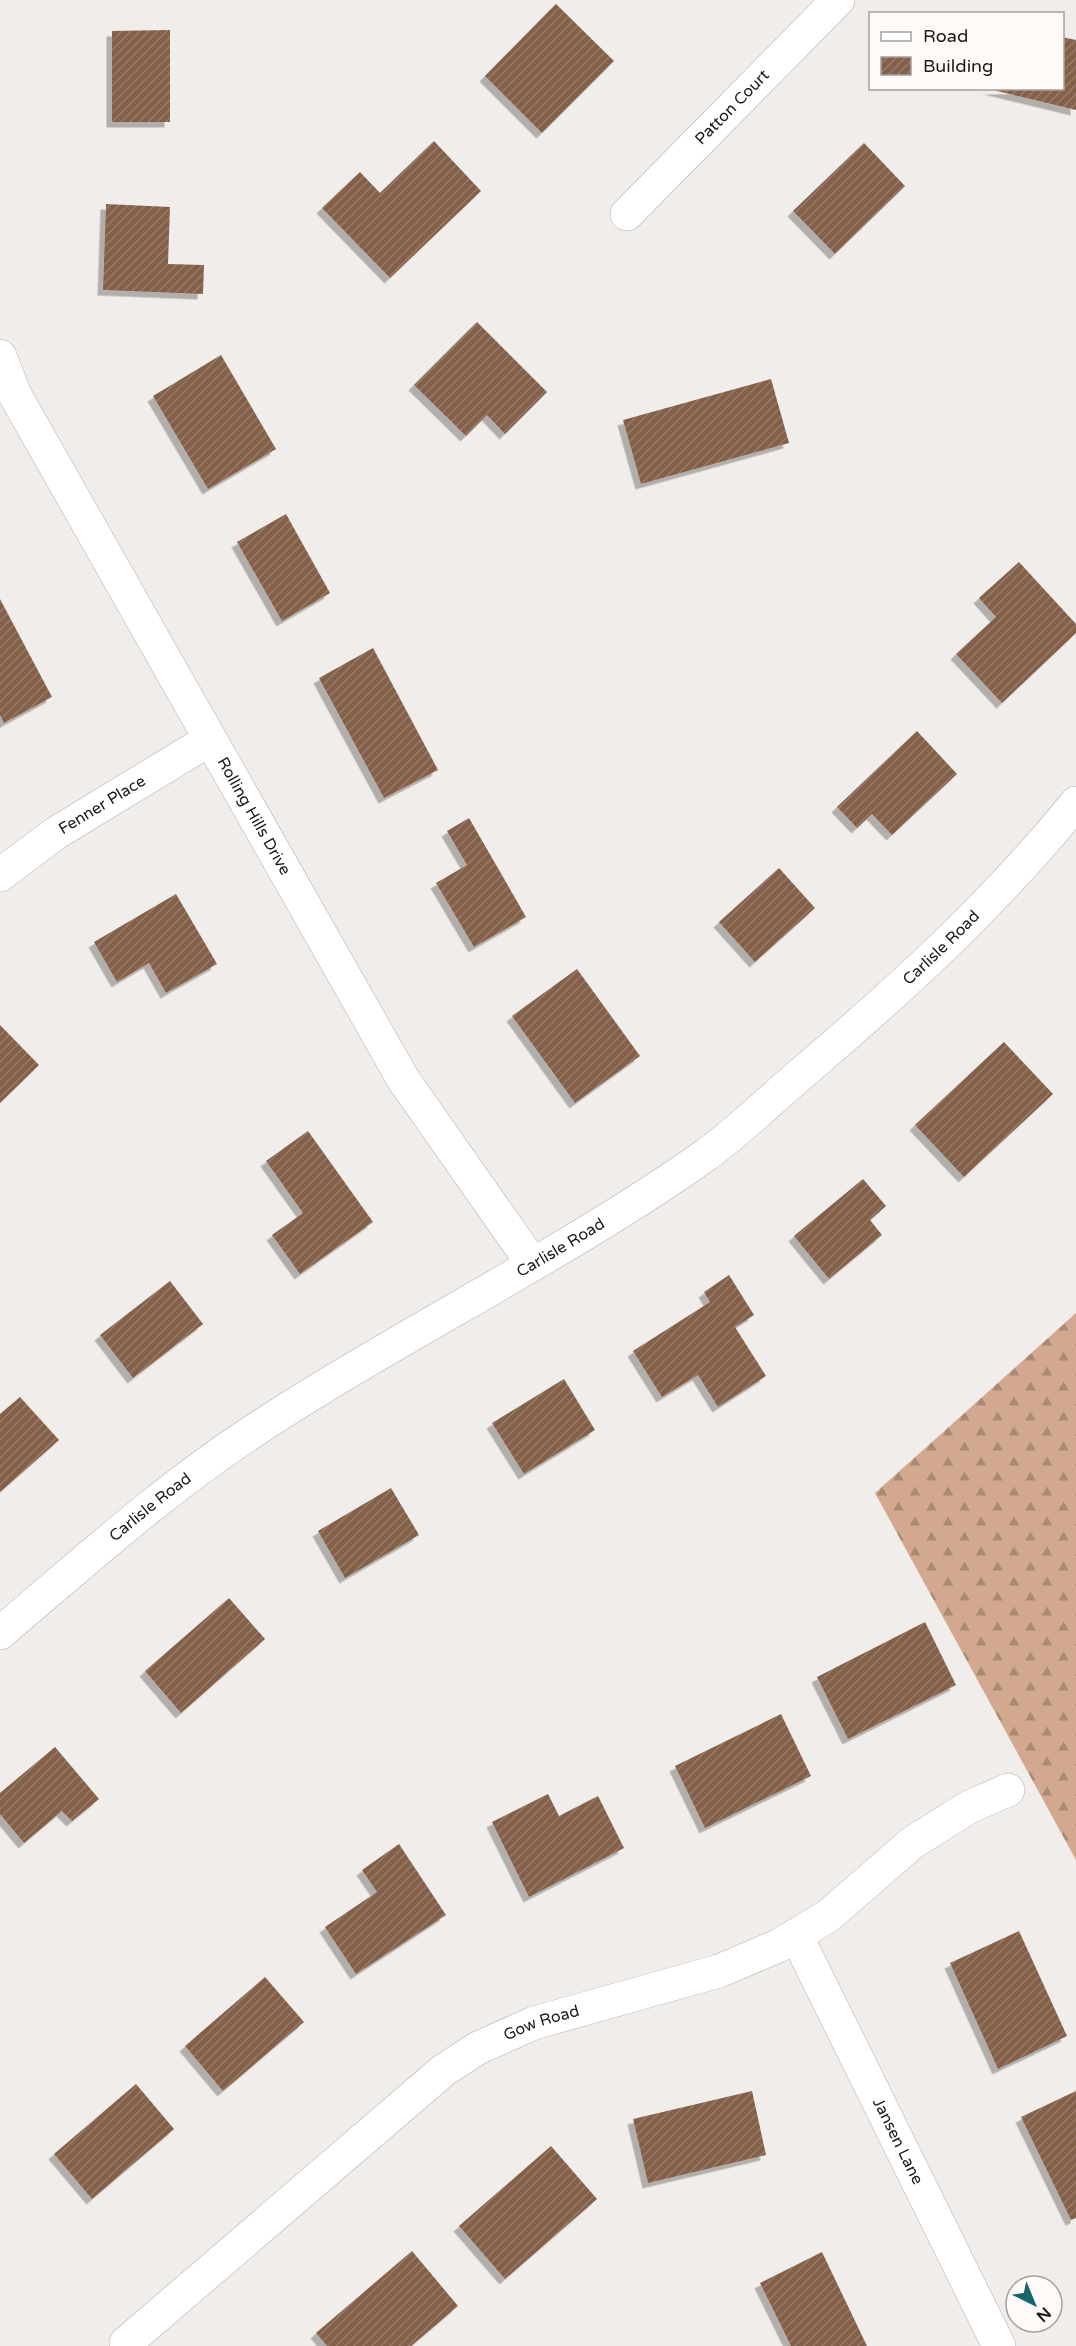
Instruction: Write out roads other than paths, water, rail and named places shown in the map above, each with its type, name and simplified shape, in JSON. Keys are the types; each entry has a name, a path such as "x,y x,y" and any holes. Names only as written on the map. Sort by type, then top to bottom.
{"street":[{"name":"Patton Court","path":"627,214 837,0"},
{"name":"Rolling Hills Drive","path":"0,356 15,395 403,1079 532,1263"},
{"name":"Fenner Place","path":"0,875 56,833 209,740"},
{"name":"Carlisle Road","path":"0,1633 186,1478 244,1437 532,1263 589,1232 706,1155 890,998 956,936 1046,840 1076,804"},
{"name":"Gow Road","path":"126,2343 444,2070 478,2048 534,2023 719,1971 796,1935 828,1916 912,1843 969,1807 1008,1790"},
{"name":"Jansen Lane","path":"796,1935 999,2346"}]}
